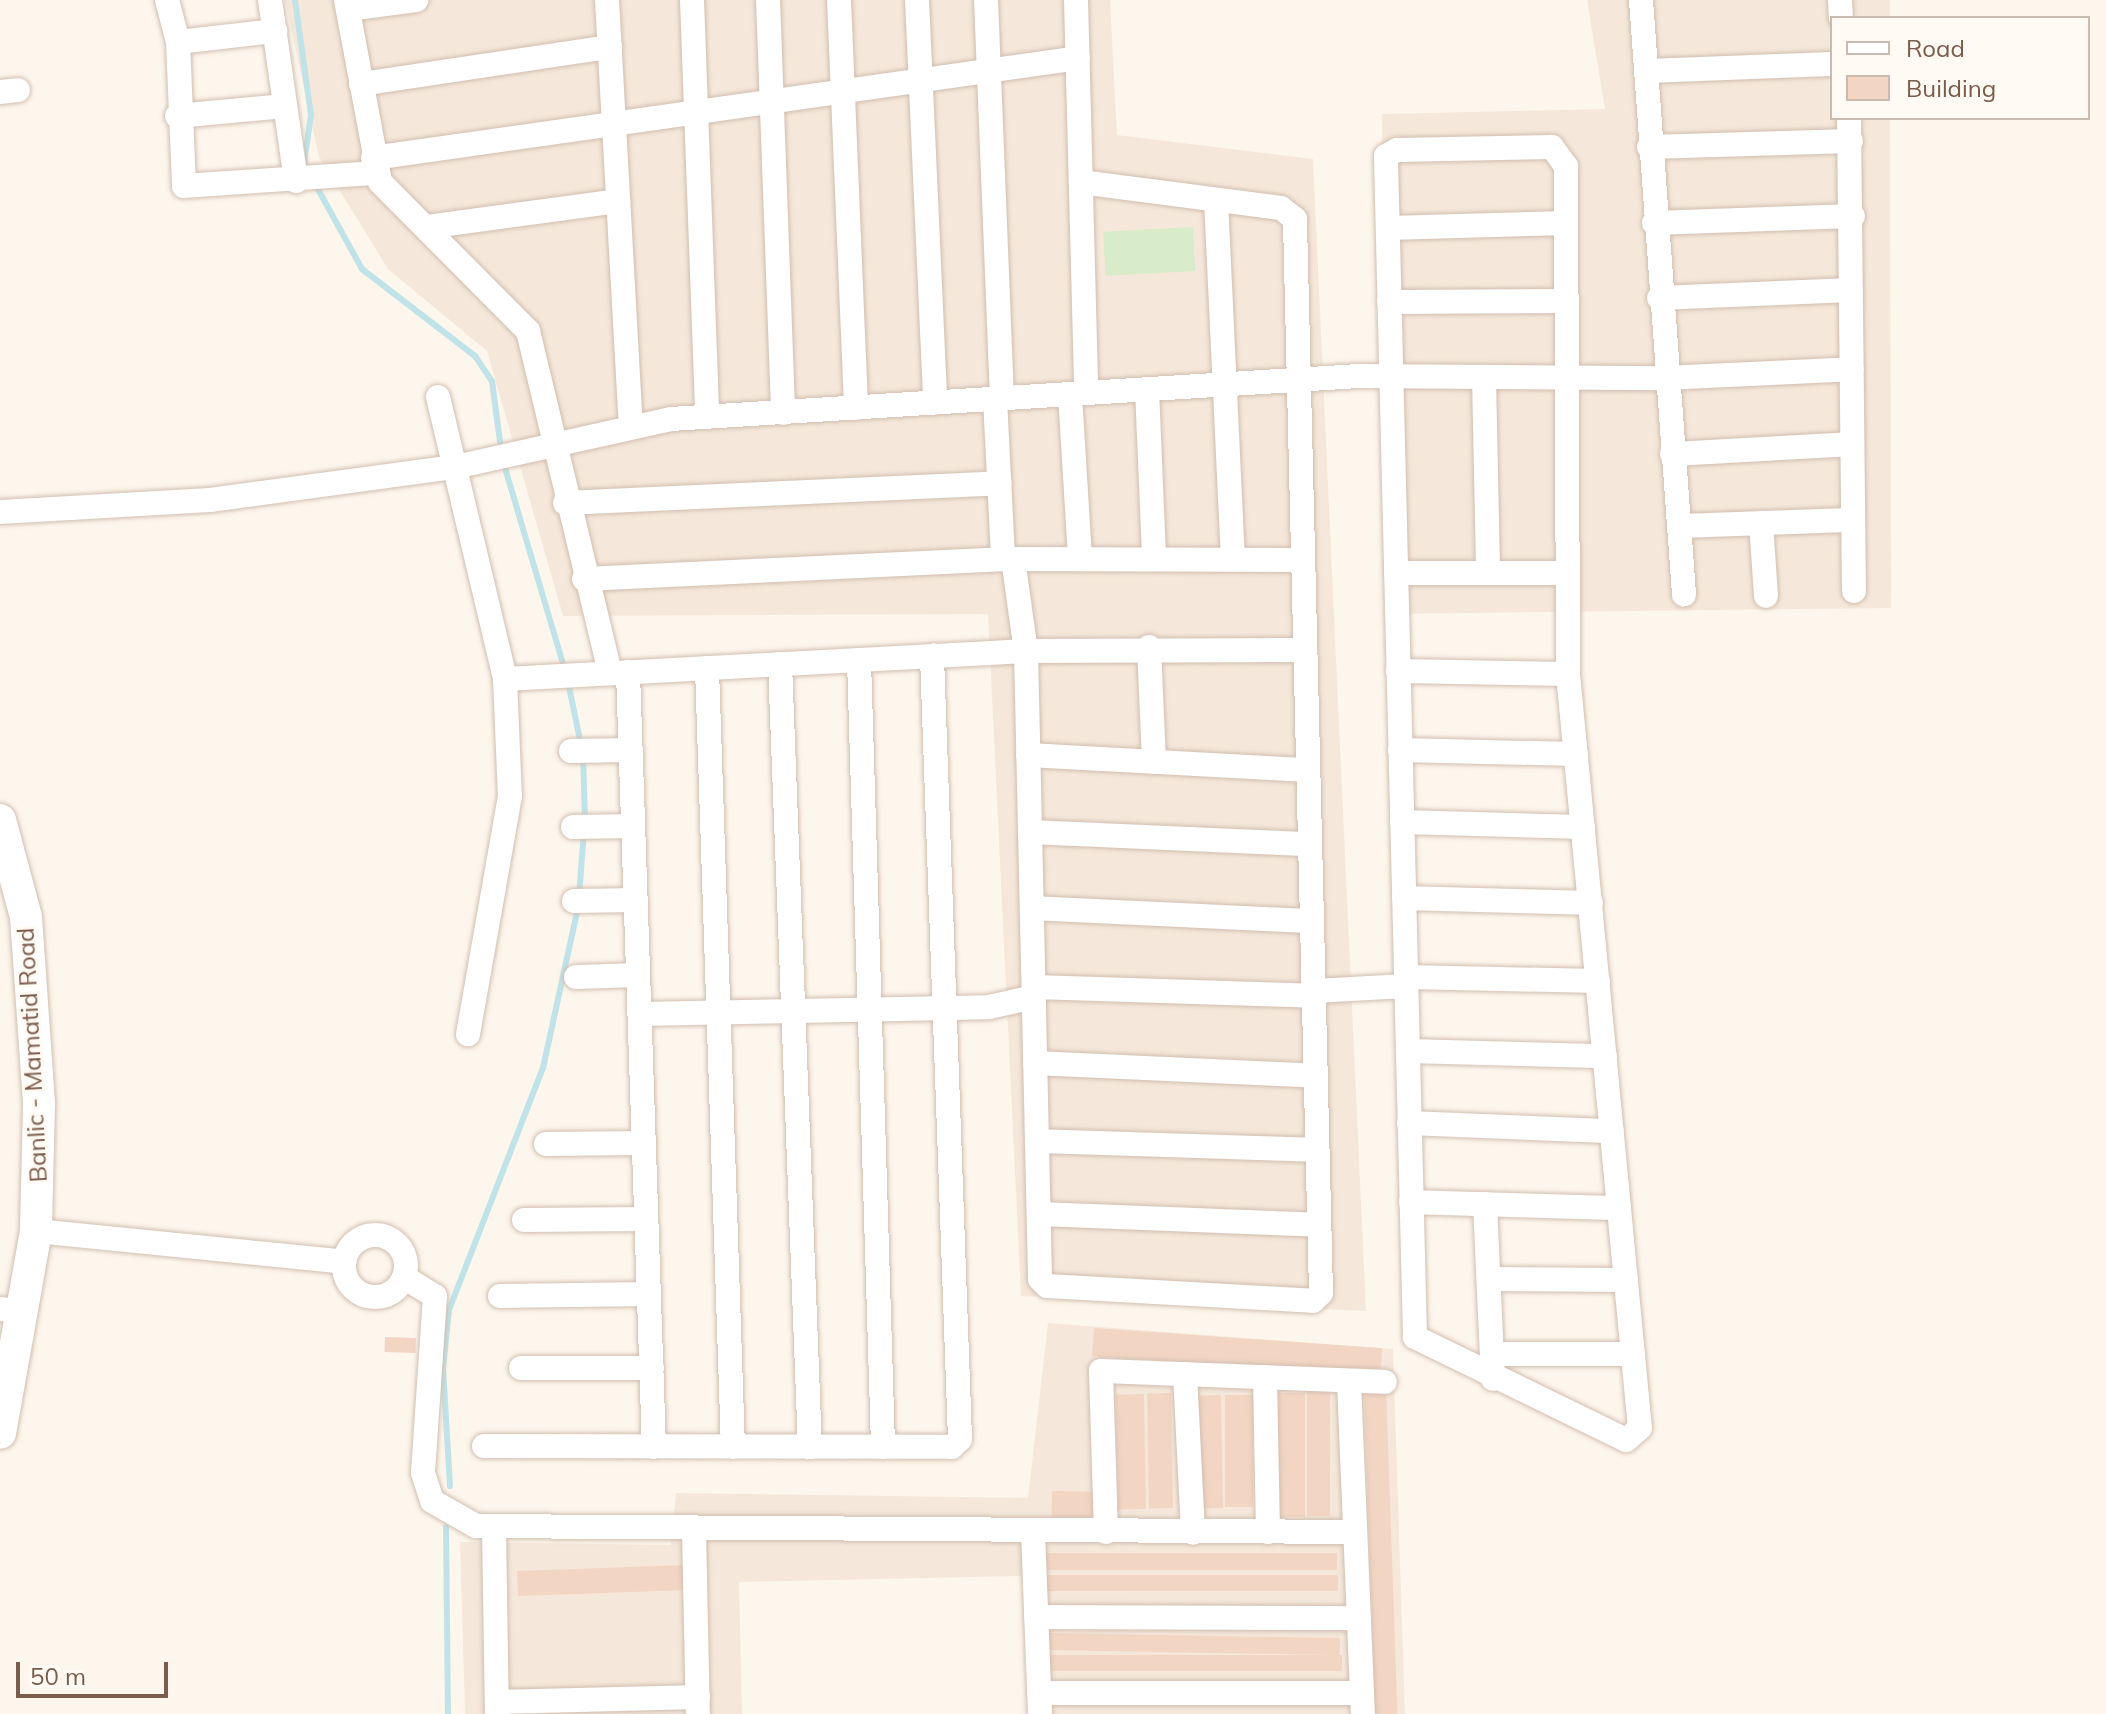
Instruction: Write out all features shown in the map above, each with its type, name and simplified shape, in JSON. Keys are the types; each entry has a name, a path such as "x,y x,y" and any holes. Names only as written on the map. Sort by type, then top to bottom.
{"main road":[{"name":"Banlic - Mamatid Road","path":"0,820 26,917 39,1105 36,1231 10,1310 0,1433"}],"street":[{"path":"167,0 178,42 177,116 190,191 296,181 614,120 1078,58"},
{"path":"270,0 296,181"},
{"path":"416,0 347,5 374,166 426,227 528,331 550,444 584,579 619,673 631,750 654,1447"},
{"path":"607,0 631,426"},
{"path":"692,0 707,417"},
{"path":"768,0 783,413"},
{"path":"839,0 856,408"},
{"path":"917,0 935,403"},
{"path":"986,0 1000,483 1008,559 1026,651 1039,1214 1047,1286 1313,1301 1321,1293 1303,560 1302,379 1293,214 1081,182"},
{"path":"1076,0 1081,182 1078,394 1080,558"},
{"path":"1641,0 1664,378 1684,594"},
{"path":"178,42 275,31"},
{"path":"361,84 610,47"},
{"path":"1646,71 1830,64"},
{"path":"177,116 285,106"},
{"path":"1649,147 1850,130 1853,216 1850,520 1854,591"},
{"path":"1552,147 1565,158 1565,223 1563,301 1568,674 1640,1428 1633,1439 1493,1379 1416,1341 1386,156 1397,150 1552,147"},
{"path":"1216,200 1233,557"},
{"path":"426,227 618,201"},
{"path":"1654,223 1853,216"},
{"path":"1388,228 1565,223"},
{"path":"1659,298 1851,290"},
{"path":"1389,302 1563,301"},
{"path":"0,512 210,500 455,467 631,426 707,417 1302,379 1391,376 1664,378 1852,369"},
{"path":"1484,377 1488,573"},
{"path":"1147,389 1154,558"},
{"path":"438,397 505,679 510,796 468,1034"},
{"path":"1672,454 1850,444"},
{"path":"565,503 1000,483"},
{"path":"1679,526 1850,520"},
{"path":"1761,523 1766,596"},
{"path":"584,579 1008,559 1233,557 1303,560"},
{"path":"1396,573 1568,573"},
{"path":"505,679 1026,651 1149,647 1305,650"},
{"path":"1149,647 1154,762"},
{"path":"484,1446 952,1447 960,1439 932,656"},
{"path":"859,660 883,1447"},
{"path":"780,664 810,1447"},
{"path":"707,668 733,1447"},
{"path":"1398,671 1568,674"},
{"path":"571,751 631,750"},
{"path":"1400,750 1576,754"},
{"path":"1028,755 1308,770"},
{"path":"1402,822 1583,827"},
{"path":"573,827 633,826"},
{"path":"1030,832 1310,844"},
{"path":"1404,898 1591,903"},
{"path":"574,901 636,900"},
{"path":"1032,908 1312,921"},
{"path":"576,977 638,975"},
{"path":"640,1014 945,1008 1034,992 1314,994 1406,982 1598,981"},
{"path":"1408,1051 1605,1056"},
{"path":"1035,1063 1316,1076"},
{"path":"1409,1123 1612,1131"},
{"path":"1037,1141 1317,1150"},
{"path":"546,1144 644,1143"},
{"path":"1411,1202 1619,1208"},
{"path":"1485,1204 1493,1379"},
{"path":"1039,1214 1319,1225"},
{"path":"524,1220 646,1219"},
{"path":"36,1231 344,1262"},
{"path":"383,1235 400,1247 404,1277 383,1297 362,1295 348,1282 344,1262 353,1243 383,1235"},
{"path":"404,1277 435,1296 423,1473 432,1501 494,1529 1355,1532"},
{"path":"1489,1279 1626,1280"},
{"path":"500,1296 649,1294"},
{"path":"1492,1354 1633,1354"},
{"path":"521,1368 652,1368"},
{"path":"1106,1532 1101,1371 1385,1382"},
{"path":"1185,1374 1193,1533"},
{"path":"1265,1377 1268,1532"},
{"path":"1033,1532 1039,1703 1362,1704 1349,1383"},
{"path":"494,1529 497,1708 698,1706 694,1530"},
{"path":"1036,1617 1359,1618"}],"shaded area":[{"path":"285,0 1110,0 1117,135 1313,159 1366,1311 1021,1296 988,614 563,616 487,351 388,269 319,157"},
{"path":"1587,0 1890,0 1890,16 1830,16 1830,120 1890,120 1891,608 1387,614 1382,114 1605,109"},
{"path":"1048,1323 1393,1349 1405,1714 1031,1714 1023,1576 739,1582 742,1714 465,1714 460,1542 671,1545 676,1493 1028,1498"}],"green space":[{"path":"1193,227 1195,271 1105,276 1103,232"}],"building":[{"path":"1094,1328 1382,1348 1380,1376 1092,1356"},
{"path":"385,1337 416,1338 415,1353 384,1352"},
{"path":"1386,1386 1397,1714 1375,1714 1364,1387"},
{"path":"1307,1391 1330,1391 1330,1516 1307,1516"},
{"path":"1147,1393 1171,1393 1173,1508 1149,1508"},
{"path":"1278,1393 1305,1393 1305,1517 1278,1517"},
{"path":"1116,1394 1144,1394 1146,1509 1118,1509"},
{"path":"1198,1395 1221,1395 1223,1508 1200,1508"},
{"path":"1225,1395 1253,1395 1253,1507 1225,1507"},
{"path":"1052,1491 1094,1492 1093,1522 1051,1521"},
{"path":"1044,1553 1337,1553 1337,1570 1044,1570"},
{"path":"687,1565 688,1590 518,1596 517,1571"},
{"path":"1045,1575 1338,1575 1338,1591 1045,1591"},
{"path":"1047,1633 1340,1638 1340,1655 1047,1650"},
{"path":"1049,1655 1342,1655 1342,1671 1049,1671"}],"waterway":[{"path":"295,0 311,115 304,163"},
{"path":"314,182 362,269 475,356 492,381 500,442"},
{"path":"505,468 565,671"},
{"path":"568,682 581,745"},
{"path":"583,756 585,820"},
{"path":"579,896 584,831"},
{"path":"450,1486 443,1368 449,1310 543,1068 578,907"},
{"path":"446,1527 448,1714"}]}
